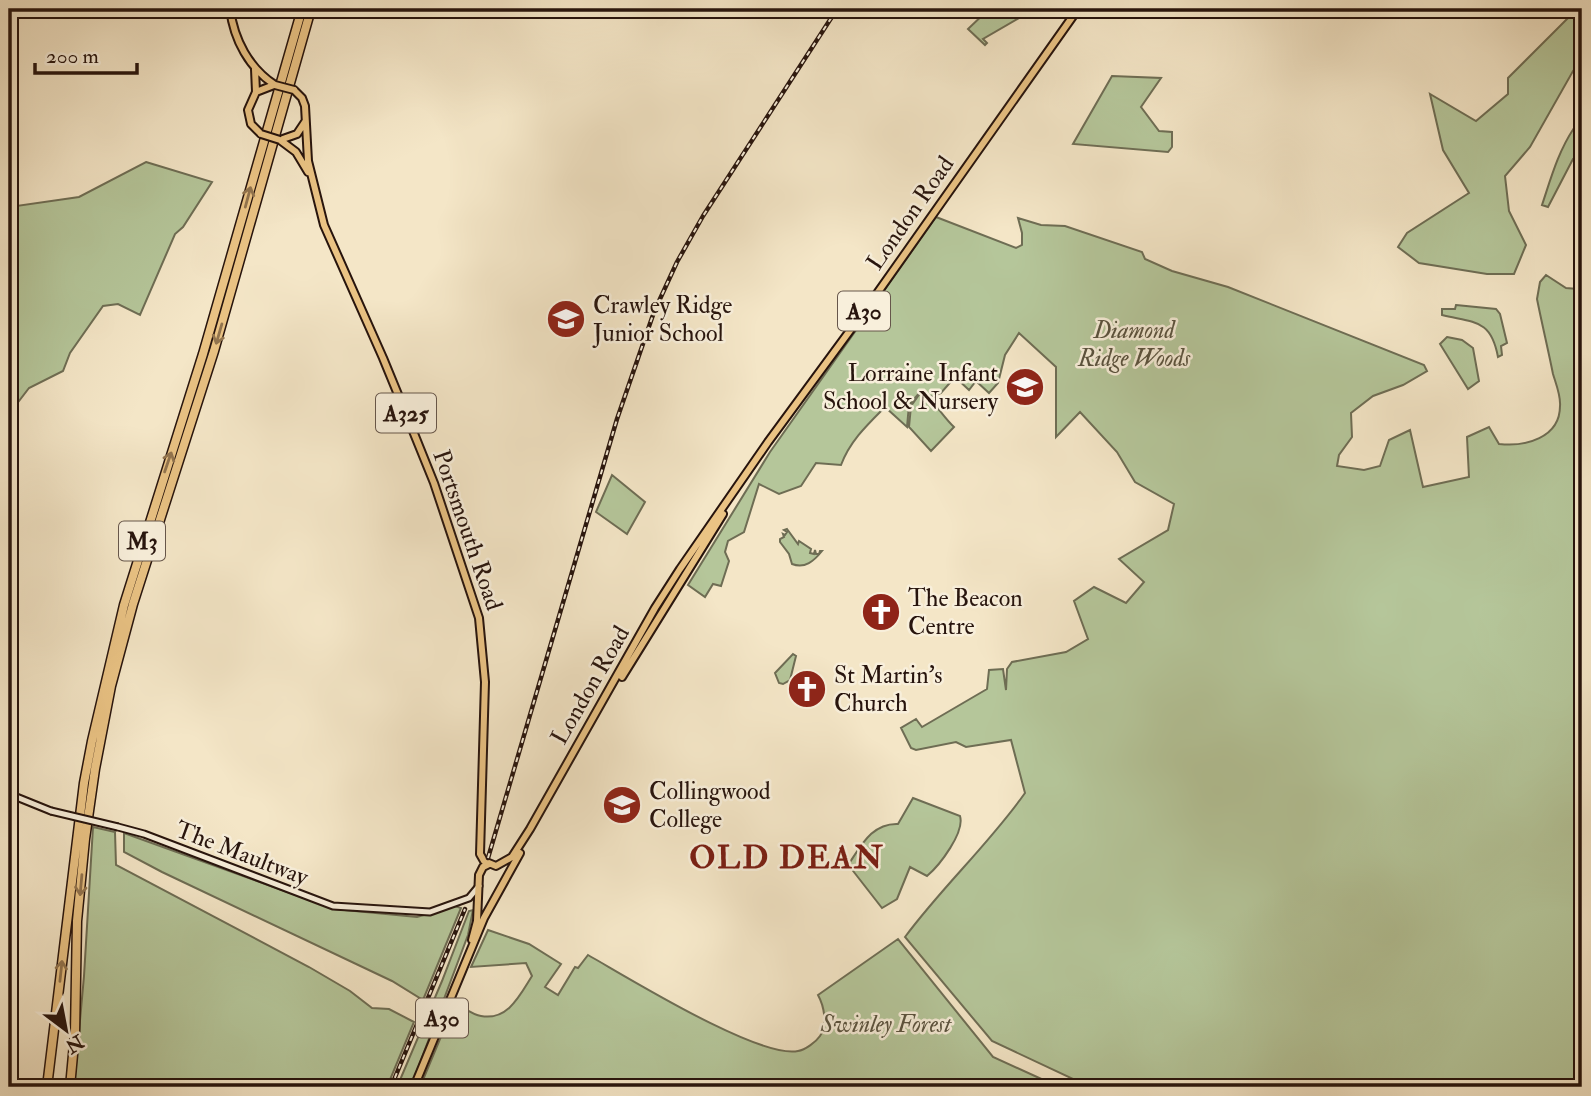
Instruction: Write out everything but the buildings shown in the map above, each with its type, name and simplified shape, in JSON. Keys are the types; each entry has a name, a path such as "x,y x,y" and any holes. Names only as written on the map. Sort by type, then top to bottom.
{"highway":[{"name":"M3","path":"47,1087 85,783 92,741 124,605 203,354 302,9"},
{"name":"M3","path":"70,1087 75,1033 77,921 85,839 111,685 142,574 214,351 312,9"}],"main road":[{"name":"A325","path":"230,9 239,41 254,68 275,85 295,91 304,102 306,120"},
{"name":"London Road","path":"414,1087 471,949 479,923 667,590 1078,9"},
{"name":"A325","path":"254,68 256,92 248,114 252,126 261,134 281,141"},
{"path":"256,92 263,87 275,85"},
{"path":"281,141 297,134 306,120"},
{"name":"Portsmouth Road","path":"306,120 307,152 312,179 328,236 383,358 434,483 479,618 485,682 480,855 501,877 501,884"},
{"name":"Portsmouth Road","path":"281,141 299,156 312,179"},
{"name":"London Road","path":"577,750 666,602 772,439"},
{"path":"643,630 666,602 667,590"},
{"path":"479,876 481,869 505,863 514,854 555,789"},
{"name":"The Maultway","path":"9,794 51,811 144,834 333,906 424,913 465,899 478,886"},
{"name":"Portsmouth Road","path":"479,876 477,869 480,829"},
{"name":"London Road","path":"479,876 479,923"},
{"path":"465,899 485,906 492,902"}],"green space":[{"path":"989,9 1024,9 1019,18 983,39 987,43 985,45 968,29"},
{"path":"1577,9 1582,9 1582,76 1573,71 1530,147 1505,176 1509,211 1526,245 1514,274 1487,274 1419,263 1398,247 1407,233 1469,193 1443,150 1430,94 1476,121 1508,94 1508,78"},
{"path":"1112,76 1161,78 1141,107 1159,131 1172,132 1172,147 1168,152 1073,144"},
{"path":"1574,128 1582,139 1582,153 1573,159 1548,207 1542,205 1559,156"},
{"path":"146,162 212,182 183,227 175,234 140,315 118,304 103,306 70,353 63,371 29,388 9,414 9,207 79,197"},
{"name":"Diamond Ridge Woods","path":"936,217 1016,248 1022,245 1018,218 1041,225 1065,226 1142,252 1145,259 1172,271 1228,287 1424,365 1427,371 1403,385 1373,396 1351,413 1352,437 1339,455 1337,466 1364,470 1380,466 1389,440 1410,430 1423,487 1469,477 1467,437 1489,427 1499,444 1520,444 1539,438 1554,426 1560,398 1537,299 1540,282 1546,275 1566,288 1578,289 1582,281 1582,1087 1090,1087 992,1041 905,937 1025,793 1011,740 966,747 956,742 916,750 911,748 901,728 916,719 922,727 987,689 989,670 1003,669 1006,690 1007,669 1012,662 1066,652 1088,639 1074,601 1094,587 1126,603 1144,582 1119,559 1168,530 1174,504 1135,482 1117,452 1080,412 1056,437 1056,367 1019,333 1005,355 998,383 989,393 976,381 969,390 955,377 941,393 932,397 921,391 909,405 907,427 885,407 854,441 841,465 816,463 801,486 779,494 759,484 744,532 728,541 725,552 729,561 721,586 713,584 705,597 688,585 770,452"},
{"path":"1456,305 1496,309 1500,314 1507,343 1501,346 1502,355 1498,357 1491,336 1480,325 1442,315 1442,309 1455,309"},
{"path":"1447,337 1462,340 1473,348 1479,381 1468,389 1440,344"},
{"path":"921,392 954,427 931,451 909,427 911,406"},
{"path":"612,475 645,502 627,534 596,512"},
{"path":"787,529 798,544 799,541 811,549 810,553 814,554 815,550 816,554 819,554 822,551 816,558 809,563 792,564 789,554 780,542 783,534 787,532 784,530"},
{"path":"793,654 796,656 790,680 779,683 775,673"},
{"path":"913,798 960,816 959,831 950,848 927,876 910,867 897,899 882,908 850,867 850,862 875,831 898,824"},
{"path":"93,827 115,832 116,865 309,967 350,991 372,1008 389,1009 414,1022 387,1087 74,1087"},
{"path":"124,833 334,909 417,917 455,906 461,908 423,1000 392,981 124,852"},
{"path":"473,910 468,935 415,1076 410,1087 397,1087 469,911"},
{"name":"Swinley Forest","path":"488,930 529,944 561,964 545,987 558,995 575,967 578,968 588,955 725,1030 779,1050 798,1051 813,1043 822,1032 824,1015 818,995 898,939 993,1057 1059,1087 420,1087 455,1003 478,1015 499,1015 512,1005 532,976 526,963 471,967"}],"waterway":[{"path":"1582,724 1578,764 1582,858"},
{"path":"1582,755 1582,770"}],"railway":[{"path":"488,858 617,419 654,312 677,262 703,216 837,9"},
{"path":"391,1087 465,909"}],"place":[{"name":"Crawley Ridge Junior School","path":"566,319"},
{"name":"Lorraine Infant School & Nursery","path":"1025,387"},
{"name":"The Beacon Centre","path":"881,612"},
{"name":"St Martin's Church","path":"807,689"},
{"name":"Collingwood College","path":"622,805"}],"district":[{"name":"OLD DEAN","path":"787,857"}]}
